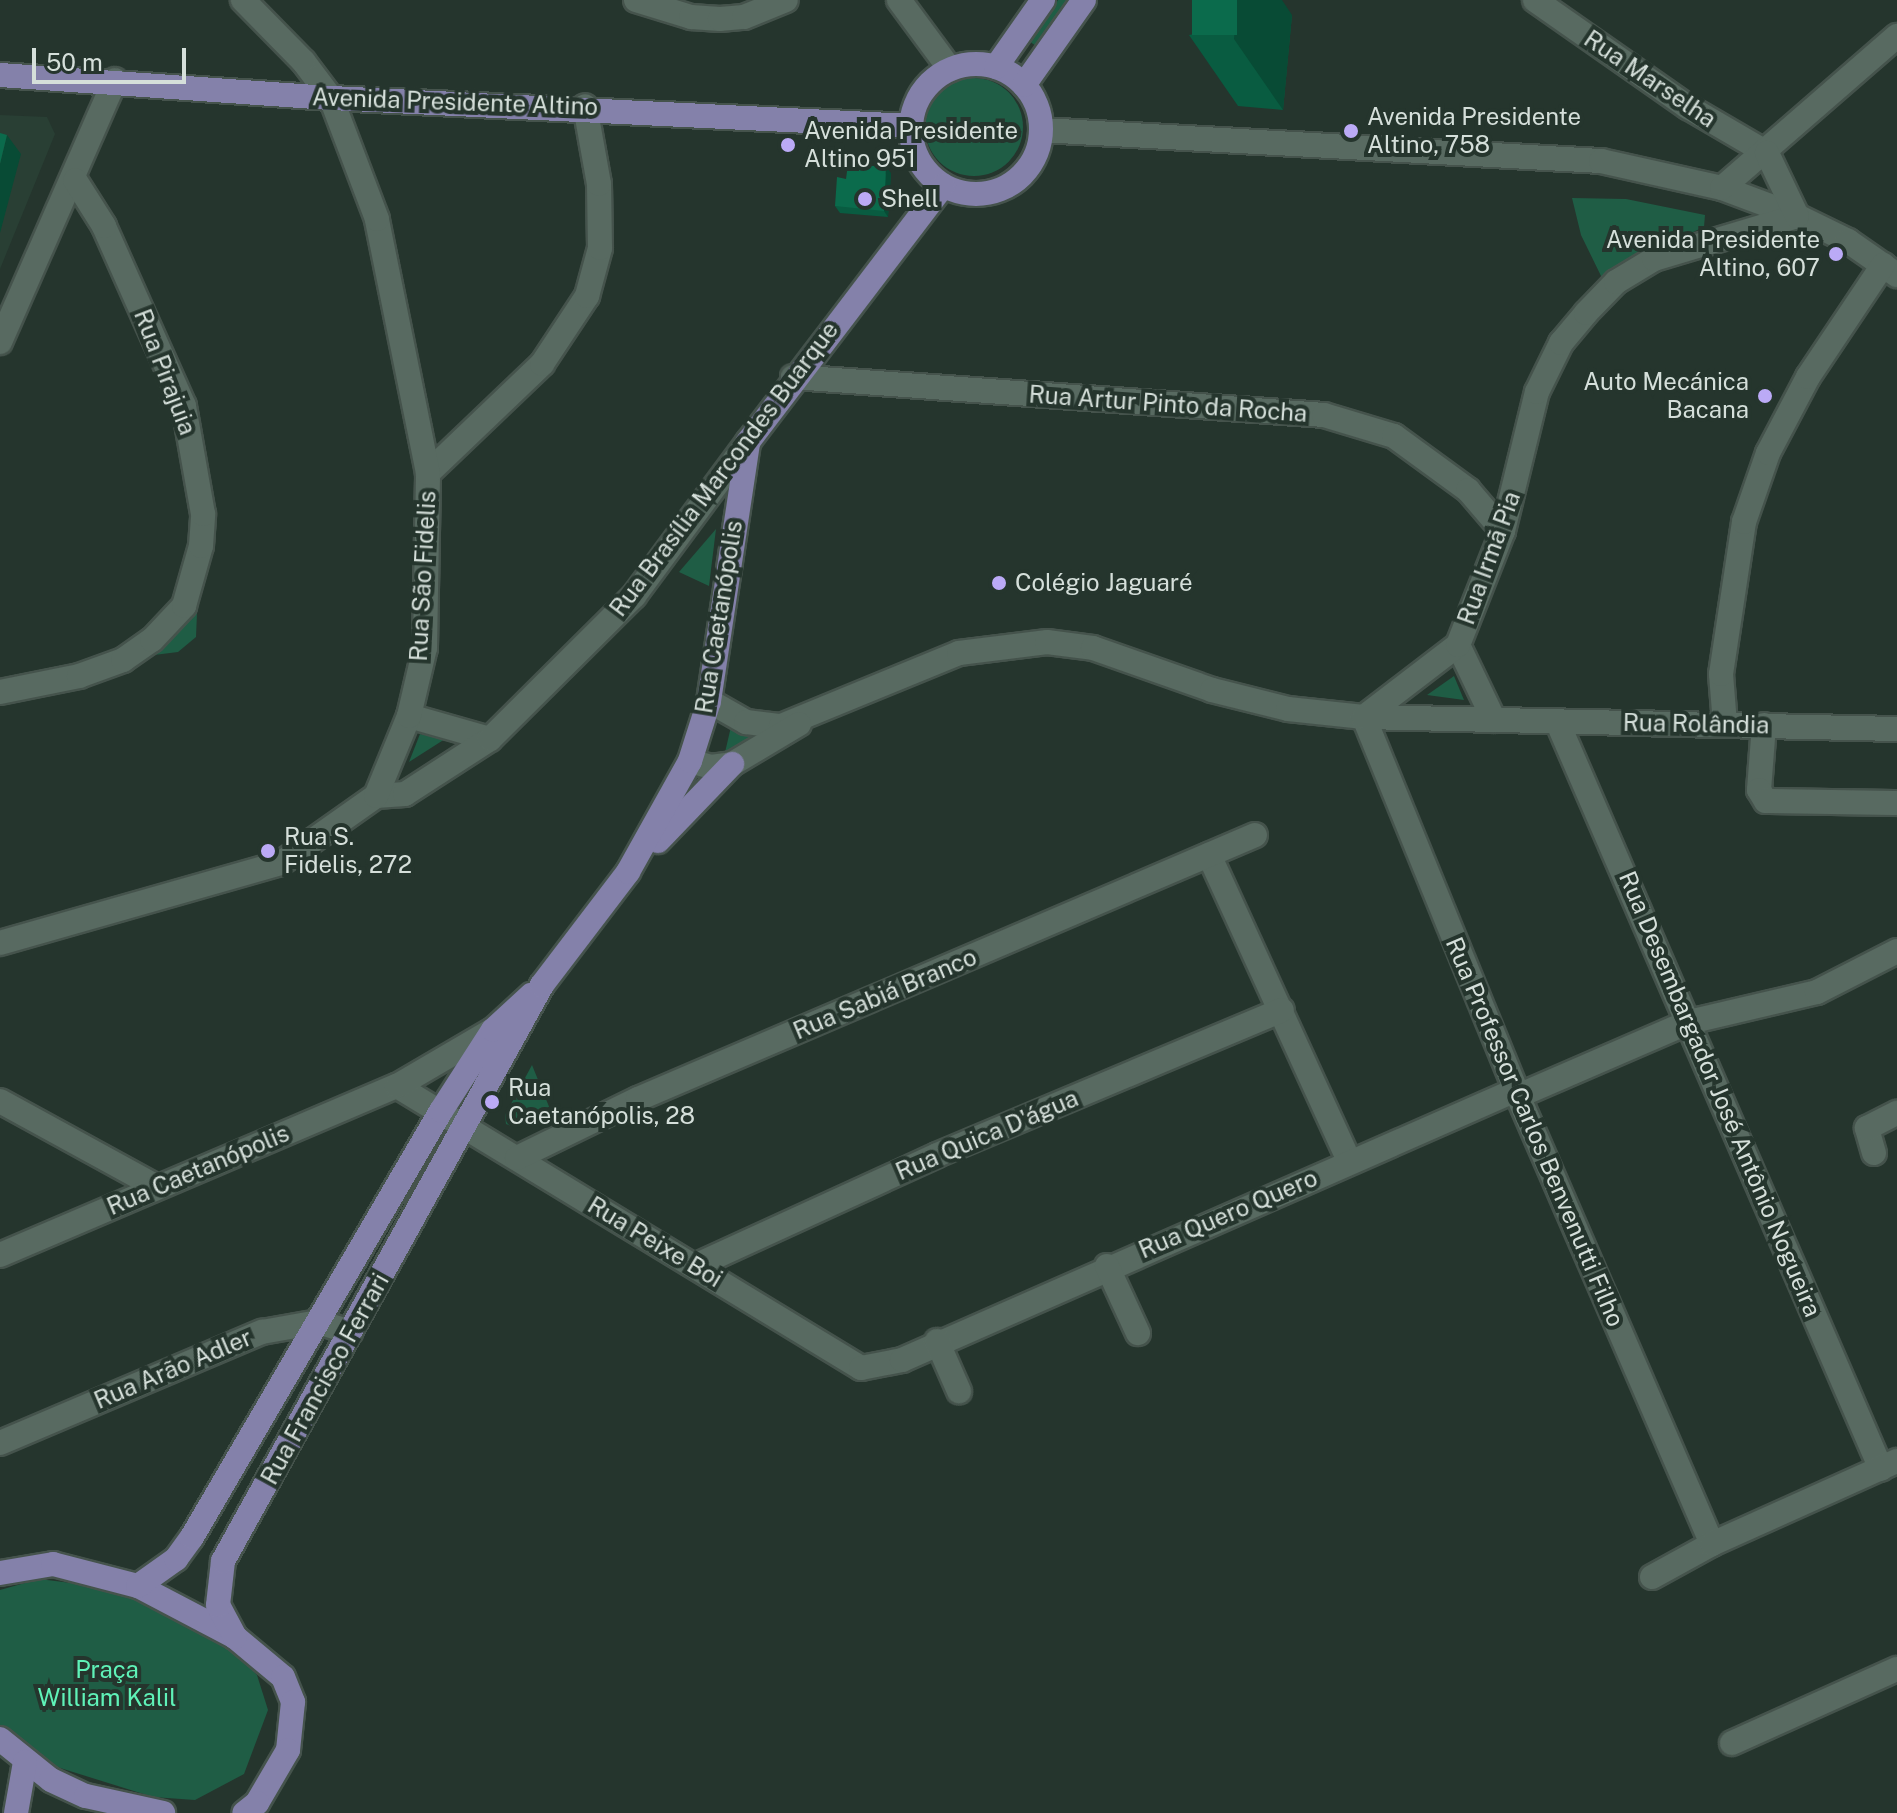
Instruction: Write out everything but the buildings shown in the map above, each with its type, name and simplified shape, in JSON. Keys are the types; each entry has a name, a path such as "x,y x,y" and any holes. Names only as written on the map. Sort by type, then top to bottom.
{"main road":[{"path":"996,67 1043,0"},
{"path":"1024,85 1084,0"},
{"path":"973,64 996,67 1024,85 1034,98 1041,130 1035,156 1007,186 968,194 943,186 918,160 911,126 922,92 950,69 973,64"},
{"name":"Avenida Presidente Altino","path":"0,75 115,80 331,98 585,106 911,126"},
{"name":"Rua Brasília Marcondes Buarque","path":"748,442 793,377 943,186"},
{"name":"Rua Caetanópolis","path":"466,1127 542,985 628,872 690,761 709,701 748,442"},
{"path":"628,872 732,764"},
{"name":"Rua Caetanópolis","path":"441,1111 493,1030 542,985"},
{"name":"Rua Francisco Ferrari","path":"138,1586 176,1559 192,1537 441,1111"},
{"name":"Rua Francisco Ferrari","path":"235,1637 218,1605 223,1561 466,1127"},
{"path":"0,1573 53,1564 138,1586 235,1637 283,1677 293,1702 288,1750 257,1803 244,1813"},
{"path":"0,1739 25,1762 86,1796 163,1813"},
{"path":"16,1813 25,1762"}],"street":[{"name":"Rua São Fidelis","path":"243,0 303,61 331,98 377,219 428,473 425,648 409,716 376,796"},
{"path":"636,0 691,17 720,19 744,17 786,0"},
{"path":"899,0 932,38 950,69"},
{"name":"Rua Marselha","path":"1535,0 1688,107 1767,153"},
{"path":"1722,188 1767,153 1851,71 1897,36"},
{"path":"0,342 75,180 115,80"},
{"path":"428,473 542,364 587,296 600,248 599,184 585,106"},
{"path":"1041,130 1601,161 1722,188 1797,216 1890,270 1808,377 1768,453 1744,522 1721,674 1725,724"},
{"path":"1767,153 1797,216"},
{"name":"Rua Pirajuia","path":"0,692 79,676 123,660 152,640 184,606 201,546 203,514 184,406 104,226 75,180"},
{"name":"Rua Irmã Pia","path":"1364,717 1458,645 1503,531 1537,392 1561,343 1586,313 1616,282 1654,259 1797,216"},
{"name":"Rua Artur Pinto da Rocha","path":"793,377 1324,415 1394,436 1468,490 1503,531"},
{"name":"Rua Brasília Marcondes Buarque","path":"376,796 405,794 490,739 634,596 748,442"},
{"path":"690,761 711,767 732,764 807,718 959,653 1047,642 1093,648 1258,702 1364,717"},
{"path":"1458,645 1494,720"},
{"path":"709,701 764,726 807,718"},
{"path":"409,716 490,739"},
{"name":"Rua Rolândia","path":"1364,717 1897,729"},
{"name":"Rua Professor Carlos Benvenutti Filho","path":"1364,717 1517,1093 1712,1544"},
{"name":"Rua Desembargador José Antônio Nogueira","path":"1557,721 1889,1465"},
{"path":"1764,725 1759,790 1766,801 1897,803"},
{"path":"0,943 281,863 376,796"},
{"name":"Rua Sabiá Branco","path":"517,1158 638,1099 1255,835"},
{"path":"1209,855 1349,1161"},
{"name":"Rua Quero Quero","path":"843,1360 861,1368 878,1367 1349,1161 1689,1022 1817,992 1897,951"},
{"name":"Rua Quica D'água","path":"695,1266 937,1155 1282,1010"},
{"name":"Rua Caetanópolis","path":"0,1255 397,1086 493,1030"},
{"path":"397,1086 466,1127"},
{"path":"0,1101 157,1187"},
{"path":"1874,1153 1867,1128 1897,1113"},
{"name":"Rua Peixe Boi","path":"466,1127 843,1360"},
{"name":"Rua Quero Quero","path":"1107,1266 1138,1333"},
{"name":"Rua Arão Adler","path":"0,1443 200,1354 262,1332 318,1322 350,1332"},
{"path":"937,1341 959,1391"},
{"path":"1652,1577 1712,1544 1889,1465"},
{"path":"1732,1743 1897,1669"}],"shaded area":[{"path":"0,115 47,117 55,134 0,269"}],"green space":[{"path":"1058,0 1069,0 1036,46 1029,41"},
{"path":"964,78 984,78 1009,92 1020,108 1023,127 1020,146 1009,162 984,176 964,176 947,168 933,154 925,137 925,117 933,100 947,86"},
{"path":"1572,198 1626,199 1705,215 1704,227 1621,265 1603,280 1581,235"},
{"path":"716,529 709,586 679,572"},
{"path":"191,599 197,613 196,637 178,652 146,656"},
{"path":"1454,676 1464,700 1427,695"},
{"path":"733,718 758,732 723,761"},
{"path":"420,734 445,739 409,762"},
{"path":"532,1065 550,1109 514,1127 506,1124 505,1115"},
{"name":"Praça William Kalil","path":"39,1579 136,1591 231,1644 257,1675 268,1710 244,1774 195,1800 153,1797 57,1767 0,1726 0,1590"}],"place":[{"name":"Avenida Presidente Altino, 758","path":"1351,131"},
{"name":"Avenida Presidente Altino 951","path":"788,145"},
{"name":"Shell","path":"865,199"},
{"name":"Avenida Presidente Altino, 607","path":"1836,254"},
{"name":"Auto Mecánica Bacana","path":"1765,396"},
{"name":"Colégio Jaguaré","path":"999,583"},
{"name":"Rua S. Fidelis, 272","path":"268,851"},
{"name":"Rua Caetanópolis, 28","path":"492,1102"}]}
